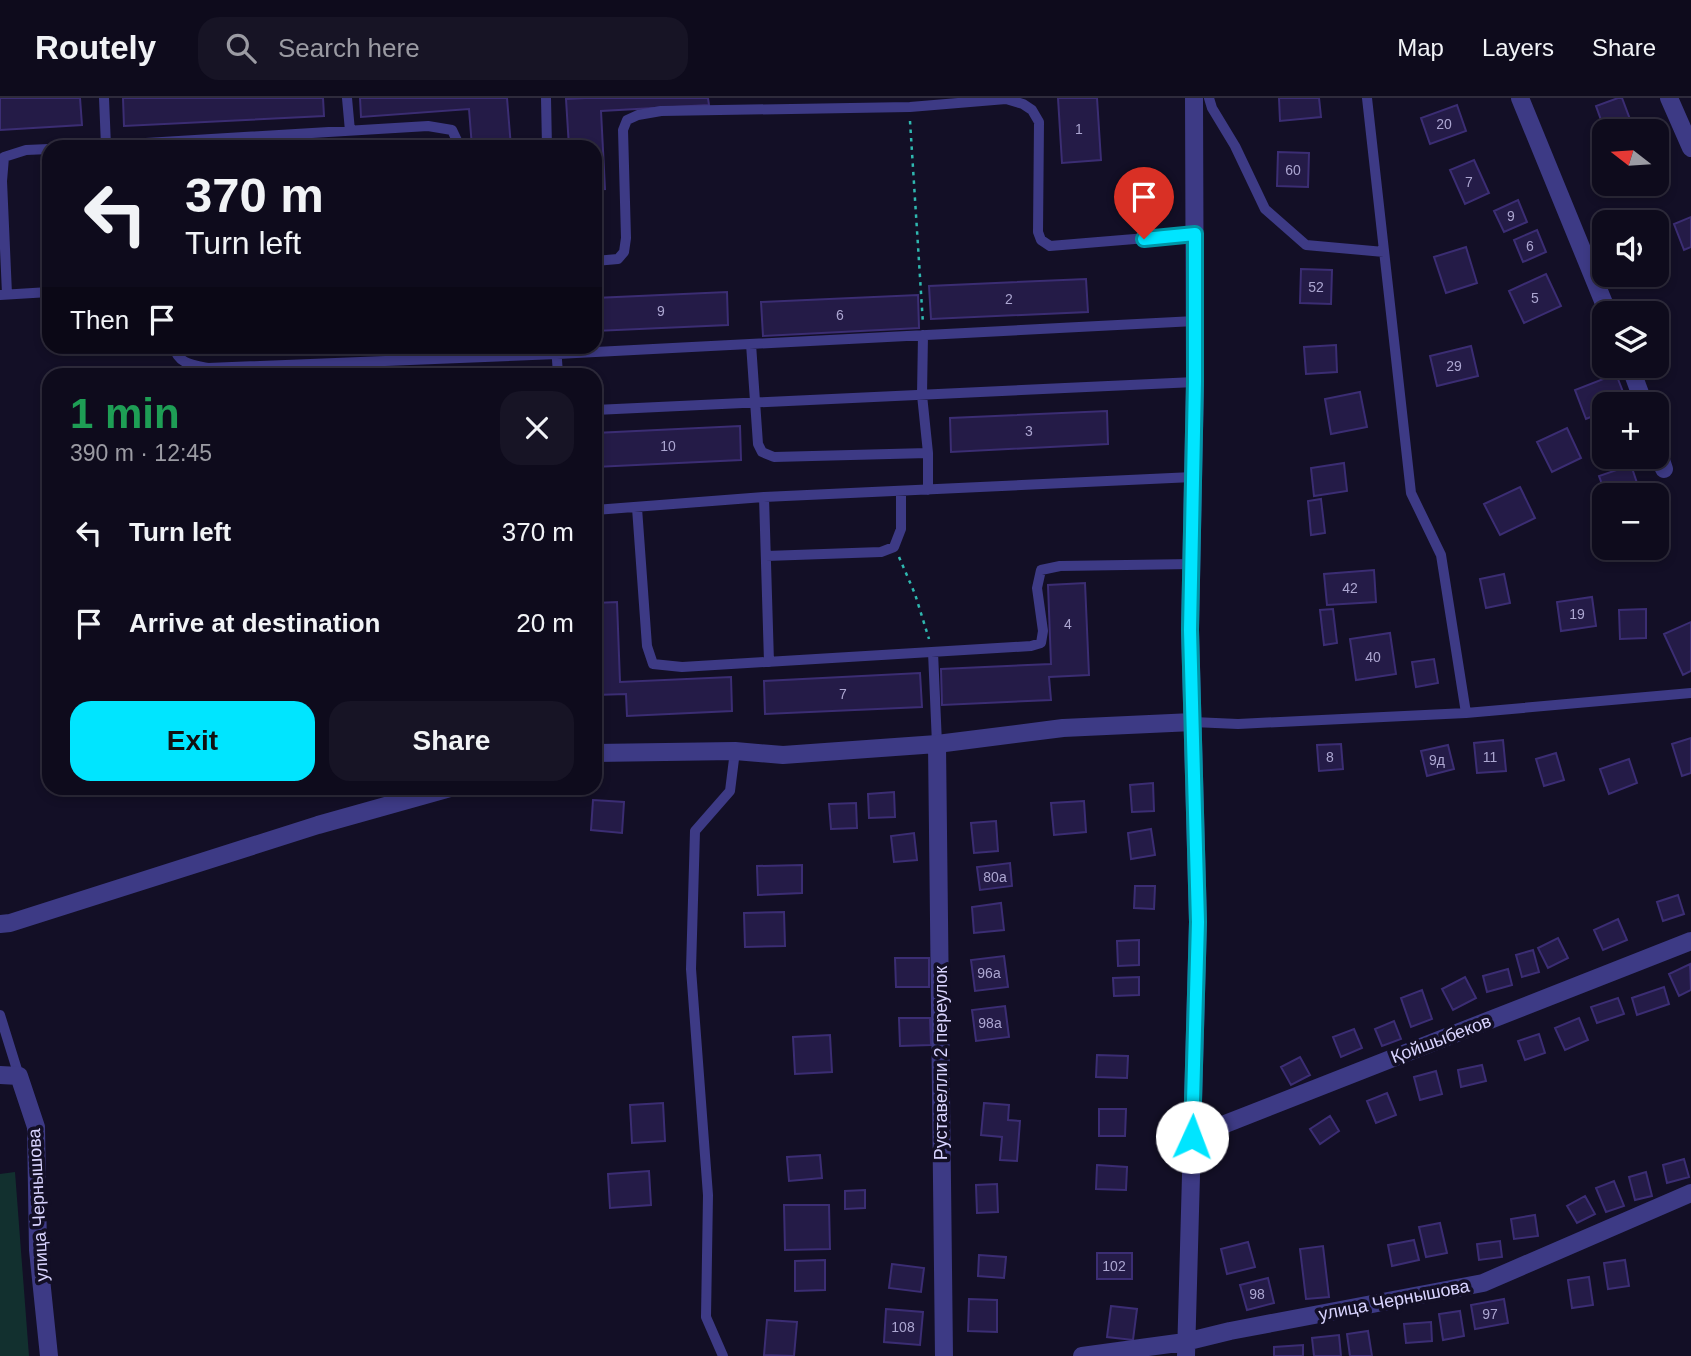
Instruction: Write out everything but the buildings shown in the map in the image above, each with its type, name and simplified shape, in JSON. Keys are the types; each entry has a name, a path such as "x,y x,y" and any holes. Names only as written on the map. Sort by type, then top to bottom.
{"street":[{"path":"1186,1349 1198,922 1192,564 1195,98"},
{"path":"1520,98 1603,301"},
{"path":"1669,98 1691,148"},
{"path":"602,753 735,751 783,755 937,744 1063,728 1193,722"},
{"name":"Руставелли 2 переулок","path":"937,744 944,1356"},
{"path":"0,924 318,825 425,795"},
{"name":"Қойшыбеков","path":"1192,1137 1691,941"},
{"path":"0,1074 19,1076"},
{"name":"улица Чернышова","path":"19,1076 36,1127 38,1250 49,1356"},
{"name":"улица Чернышова","path":"1082,1356 1186,1349 1230,1331 1483,1283 1691,1194"}],"lane":[{"path":"104,98 106,140"},
{"path":"347,98 350,131"},
{"path":"546,98 547,140"},
{"path":"1209,98 1212,108 1236,146 1265,209 1285,227 1306,245 1384,252"},
{"path":"1367,98 1411,493 1441,555 1466,713"},
{"path":"602,260 618,259 624,252 626,238 623,130 628,120 638,115 661,111 909,107 925,102 1006,99 1032,110 1038,122 1038,232 1041,240 1049,246 1195,234"},
{"path":"204,140 428,126 452,130 457,140"},
{"path":"42,149 26,150 4,157 2,181 4,295 42,292"},
{"path":"602,349 751,344 1195,321"},
{"path":"923,335 922,395 928,453 928,490"},
{"path":"751,344 758,443 762,452 774,457 928,453"},
{"path":"176,354 185,363 208,368 479,354"},
{"path":"602,410 1195,382"},
{"path":"602,510 764,497 1193,477"},
{"path":"766,556 881,552 894,547 901,529 901,491"},
{"path":"764,497 769,662"},
{"path":"637,509 646,646 653,664 682,667 1031,646 1041,643 1043,631 1037,588 1041,570 1060,566 1192,564"},
{"path":"933,652 937,744"},
{"path":"1193,722 1238,724 1466,713 1691,693"},
{"path":"723,1356 706,1317 708,1195 691,969 695,831 730,791 735,751"},
{"path":"0,1015 19,1076"}],"path":[{"path":"909,107 923,335"},
{"path":"894,547 915,594 933,652"}],"green space":[{"path":"15,1172 29,1356 0,1356 0,1174"}],"route":[{"path":"1144,239 1195,234 1190,630 1198,922 1192,1137"}]}
